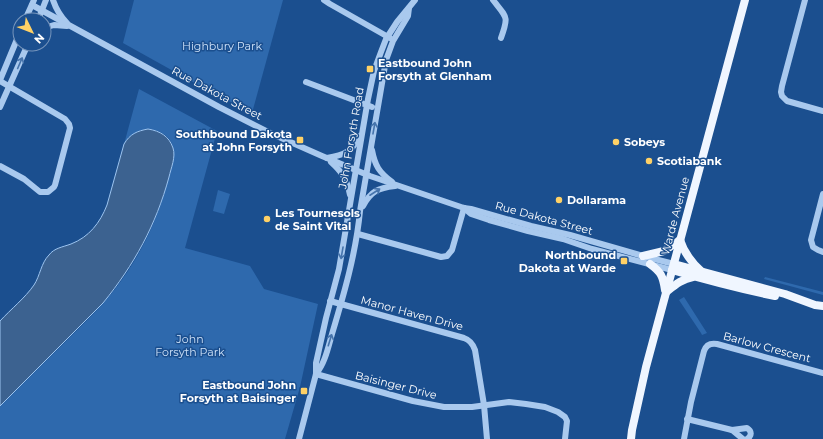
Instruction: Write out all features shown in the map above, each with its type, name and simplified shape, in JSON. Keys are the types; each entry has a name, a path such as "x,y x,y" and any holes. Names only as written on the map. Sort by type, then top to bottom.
{"main road":[{"name":"Warde Avenue","path":"631,439 646,367 745,0"},
{"path":"643,256 664,251 680,240 688,257 702,272"},
{"path":"650,264 662,275 666,292 686,278 694,277"},
{"name":"Rue Dakota Street","path":"673,267 702,272 785,294 823,306"},
{"name":"Rue Dakota Street","path":"673,267 694,277 750,292 807,302"}],"street":[{"path":"42,10 46,0"},
{"path":"53,0 59,14 71,26"},
{"path":"324,0 391,38"},
{"name":"John Forsyth Road","path":"298,439 316,374 316,363 339,269 362,132 369,107 374,71 381,52 391,38 400,18 415,0"},
{"path":"493,0 505,16 506,20 501,38"},
{"path":"805,0 781,92 782,96 787,101 823,111"},
{"path":"29,12 33,2"},
{"name":"Rue Dakota Street","path":"33,2 42,10 219,107 327,158 398,186 464,208 570,235 643,256 673,267"},
{"path":"52,26 71,26"},
{"name":"John Forsyth Road","path":"316,374 322,365 341,304 358,234 366,174 391,38"},
{"path":"0,107 4,83 14,52"},
{"path":"4,83 23,52"},
{"path":"306,82 369,107"},
{"path":"0,166 24,179 40,192 48,192 55,185 70,128 65,119 4,83"},
{"path":"327,158 342,155 348,152 353,147 362,132"},
{"path":"371,147 377,168 384,176 398,186"},
{"path":"327,158 345,177 348,185 350,200"},
{"path":"360,211 367,198 372,193 385,188 398,186"},
{"path":"823,194 811,240 813,247 823,252"},
{"path":"358,234 441,257 447,256 452,250 464,208"},
{"name":"Rue Dakota Street","path":"464,208 470,214 528,232 563,239 592,249 650,264 673,267"},
{"name":"Manor Haven Drive","path":"330,301 468,340 475,350 484,405 487,439"},
{"name":"Barlow Crescent","path":"684,439 687,418 705,350 712,344 717,344 823,373"},
{"name":"Baisinger Drive","path":"316,374 424,404 452,408 509,402 535,405 564,415 567,425 565,439"},
{"path":"687,418 732,430 743,439"},
{"path":"732,430 747,428 751,434 747,439"}],"green space":[{"name":"Highbury Park","path":"134,0 283,0 252,113 123,43"},
{"name":"John Forsyth Park","path":"139,89 217,131 185,248 250,266 264,289 318,304 300,387 285,439 0,439 0,406 97,310 109,296 124,277 140,251 159,209 174,157 174,151 170,140 156,130 142,130 137,132 123,148"},
{"path":"218,190 230,194 224,214 213,211"},
{"path":"765,277 823,292 823,295 764,279"},
{"path":"684,297 707,333 702,335 679,300"}],"shaded area":[{"path":"148,129 160,133 169,140 174,151 174,159 158,212 143,244 125,274 103,303 0,406 0,321 34,285 46,258 51,253 56,249 77,241 93,229 101,218 107,205 124,144 134,134"}],"place":[{"name":"Eastbound John Forsyth at Glenham","path":"370,69"},
{"name":"Southbound Dakota at John Forsyth","path":"300,140"},
{"name":"Sobeys","path":"616,142"},
{"name":"Scotiabank","path":"649,161"},
{"name":"Dollarama","path":"559,200"},
{"name":"Les Tournesols de Saint Vital","path":"267,219"},
{"name":"Northbound Dakota at Warde","path":"624,261"},
{"name":"Eastbound John Forsyth at Baisinger","path":"304,391"}]}
